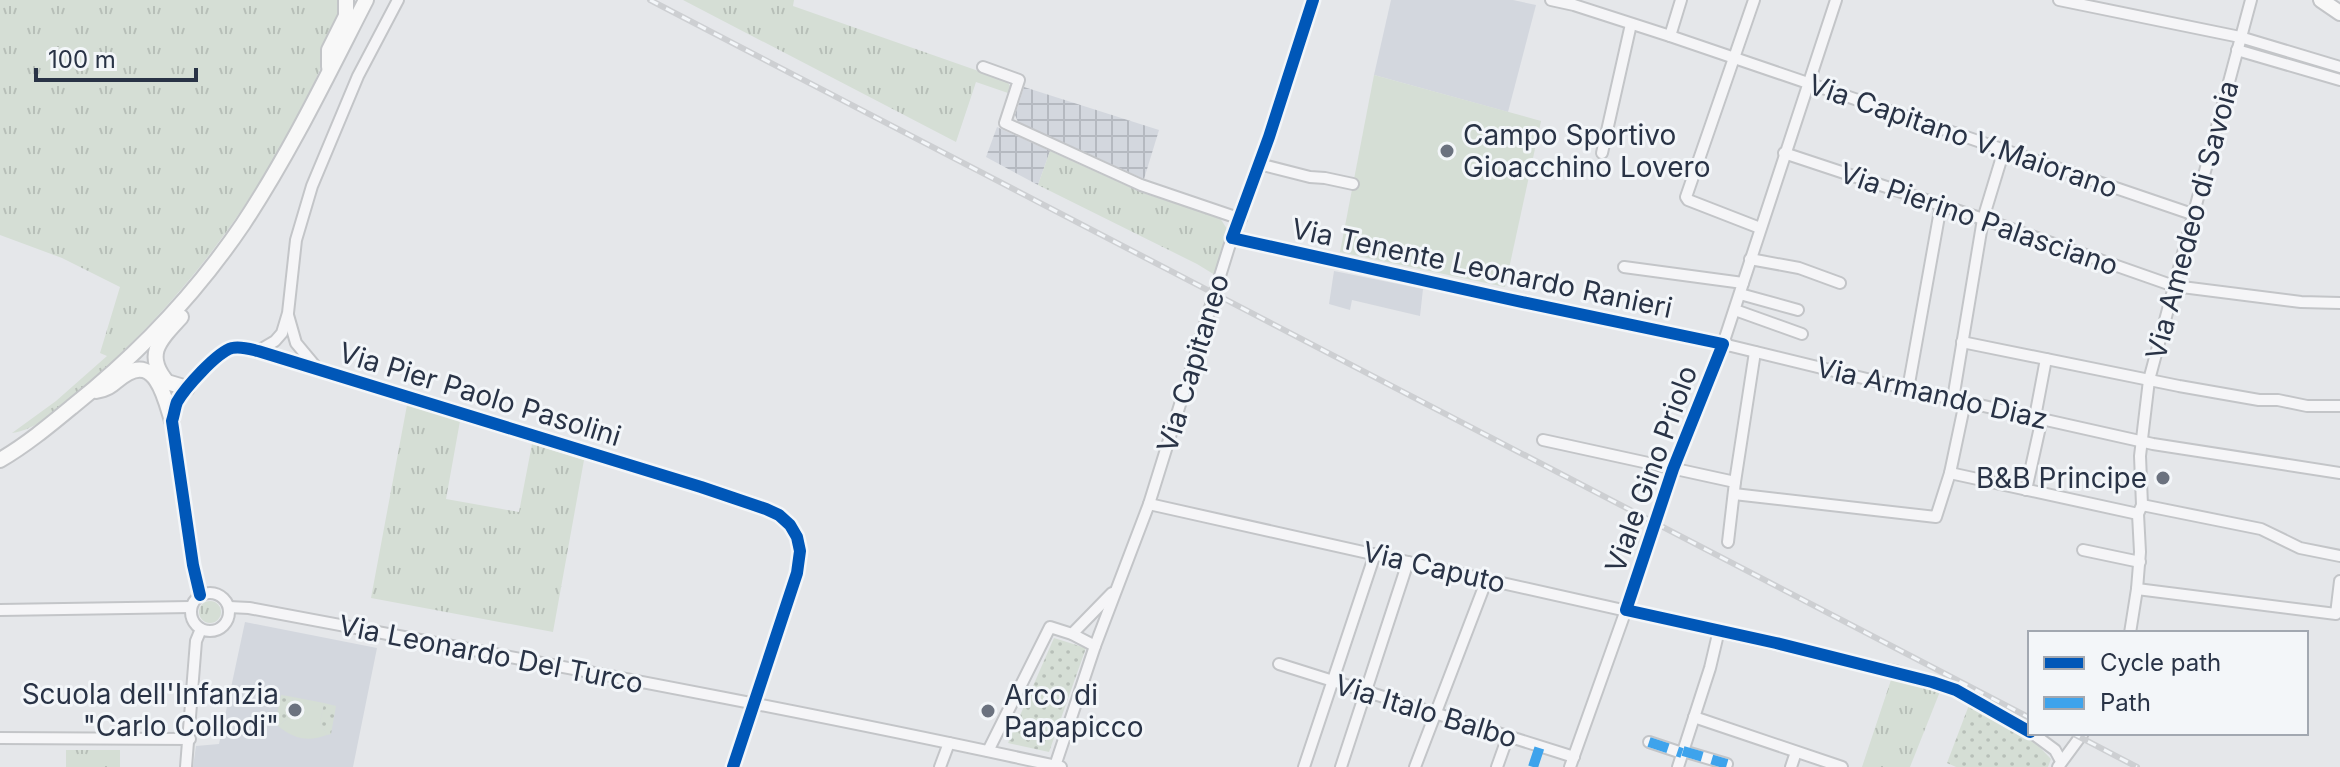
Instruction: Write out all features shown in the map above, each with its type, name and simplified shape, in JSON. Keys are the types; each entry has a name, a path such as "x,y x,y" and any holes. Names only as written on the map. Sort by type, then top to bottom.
{"main road":[{"path":"329,72 329,50 346,16 346,0"},
{"path":"0,460 91,392 192,291 241,226 273,175 366,0"},
{"path":"2321,0 2340,13"},
{"path":"187,388 167,382 155,364 155,355 163,337 185,313 192,291"},
{"path":"91,392 109,388 134,370 143,370 158,382 172,421"}],"street":[{"path":"258,351 282,333 288,313 296,240 312,186 358,76 398,0"},
{"name":"Via Capitaneo","path":"1058,766 1095,646 1149,504 1232,238 1313,0"},
{"name":"Via Capitano V.Maiorano","path":"1551,0 1670,36 2192,214"},
{"path":"1670,36 1681,0"},
{"path":"1754,0 1686,197 1760,228"},
{"name":"Viale Gino Priolo","path":"1572,762 1673,469 1735,310 1836,0"},
{"path":"2059,0 2240,37 2340,67"},
{"name":"Via Amedeo di Savoia","path":"2130,631 2140,562 2142,441 2149,380 2251,0"},
{"path":"1602,153 1631,24"},
{"path":"2237,50 2340,80"},
{"path":"983,67 1019,80 1005,123 1141,185 1241,219"},
{"path":"1953,399 1983,219 2004,150"},
{"name":"Via Pierino Palasciano","path":"1784,153 2174,286 2301,302 2340,303"},
{"path":"1259,164 1353,184"},
{"path":"1908,389 1941,205"},
{"name":"Via Tenente Leonardo Ranieri","path":"1232,238 1723,344"},
{"path":"1750,259 1799,268 1840,283"},
{"path":"1624,267 1743,283"},
{"path":"1740,294 1798,310"},
{"path":"1735,310 1802,334"},
{"path":"288,313 296,343 318,369"},
{"path":"1962,342 2259,400 2307,406 2340,406"},
{"name":"Via Armando Diaz","path":"1723,344 2142,441 2340,473"},
{"name":"Via Pier Paolo Pasolini","path":"172,421 177,402 187,388 222,353 237,347 701,487 779,515 797,537 799,565 733,767"},
{"path":"1728,542 1739,495 1735,482 1755,352"},
{"path":"2026,490 2046,359"},
{"path":"1739,495 1936,517 1950,473 1965,402"},
{"path":"172,421 200,595"},
{"path":"1543,440 1735,482"},
{"path":"1950,473 2026,490 2261,529 2300,548 2340,556"},
{"name":"Via Caputo","path":"1149,504 1719,630 1932,682 1956,690 2028,730"},
{"path":"2083,550 2140,562"},
{"path":"1304,767 1375,554"},
{"path":"1341,767 1408,562"},
{"path":"1415,767 1487,579"},
{"path":"2137,589 2336,614 2340,581"},
{"path":"1072,634 1116,588"},
{"path":"215,593 224,598 229,607 228,619 221,628 211,631 201,629 192,620 191,607 200,595 215,593"},
{"path":"0,610 191,607"},
{"name":"Via Leonardo Del Turco","path":"229,607 249,608 1058,766"},
{"path":"988,751 1050,627 1095,646"},
{"path":"186,767 196,641 201,629"},
{"path":"1678,767 1719,630"},
{"name":"Via Italo Balbo","path":"1279,664 1508,736 1572,762"},
{"path":"1694,717 1842,767"},
{"name":"Via Caputo","path":"2035,735 2055,750 2060,764"},
{"path":"2060,764 2082,735"},
{"path":"1497,767 1508,736"},
{"path":"0,738 190,739"},
{"path":"1649,742 1727,764"},
{"path":"940,767 949,743"},
{"path":"1791,767 1796,752"}],"shaded area":[{"path":"1391,0 1513,0 1536,5 1508,112 1374,75"},
{"path":"1024,87 1159,130 1144,179 1018,122 1015,115"},
{"path":"997,127 1050,151 1038,185 986,157"},
{"path":"1334,271 1423,289 1420,316 1352,300 1350,310 1329,304"},
{"name":"Scuola dell'Infanzia \"Carlo Collodi\"","path":"245,622 377,648 353,767 193,767 196,746 219,744"}],"green space":[{"path":"0,0 341,0 340,13 324,51 321,67 296,118 252,194 201,266 111,363 39,423 12,433 56,401 107,356 100,353 120,287 62,258 0,235"},
{"path":"683,0 794,0 793,6 1007,81 1010,86 1008,93 976,82 956,142"},
{"name":"Campo Sportivo Gioacchino Lovero","path":"1374,75 1541,121 1505,287 1340,252"},
{"path":"1050,151 1143,193 1220,218 1229,232 1215,275 1038,185"},
{"path":"407,405 460,421 446,499 519,512 532,444 584,460 553,632 371,598"},
{"path":"210,601 218,604 221,612 218,620 210,623 202,620 199,612 202,604"},
{"path":"1054,638 1086,648 1049,752 1008,743"},
{"path":"1893,674 1941,689 1910,767 1862,767"},
{"path":"281,695 293,697 289,717 278,726 275,724"},
{"path":"293,697 324,703 320,723 327,735 301,738 278,726 289,717"},
{"path":"324,703 336,706 331,734 327,735 320,723"},
{"path":"1969,705 2027,734 2051,759 2048,767 1956,767 1947,763"},
{"path":"66,750 120,750 120,767 66,767"}],"railway":[{"path":"650,0 2028,717"},
{"path":"2076,735 2137,767"}],"marked path":[{"path":"1649,742 1682,753"},
{"path":"1533,767 1540,746"},
{"path":"1683,751 1727,764"}],"cycle path":[{"path":"1313,0 1269,137 1232,238 1723,344 1673,469 1626,610 1932,682 1956,690 2028,731"},
{"path":"200,595 172,421 177,402 187,388 210,363 232,348 258,351 701,487 779,515 790,525 800,551 797,573 733,767"}],"place":[{"name":"Campo Sportivo Gioacchino Lovero","path":"1447,151"},
{"name":"B&B Principe","path":"2163,478"},
{"name":"Scuola dell'Infanzia \"Carlo Collodi\"","path":"295,710"},
{"name":"Arco di Papapicco","path":"988,711"}]}
